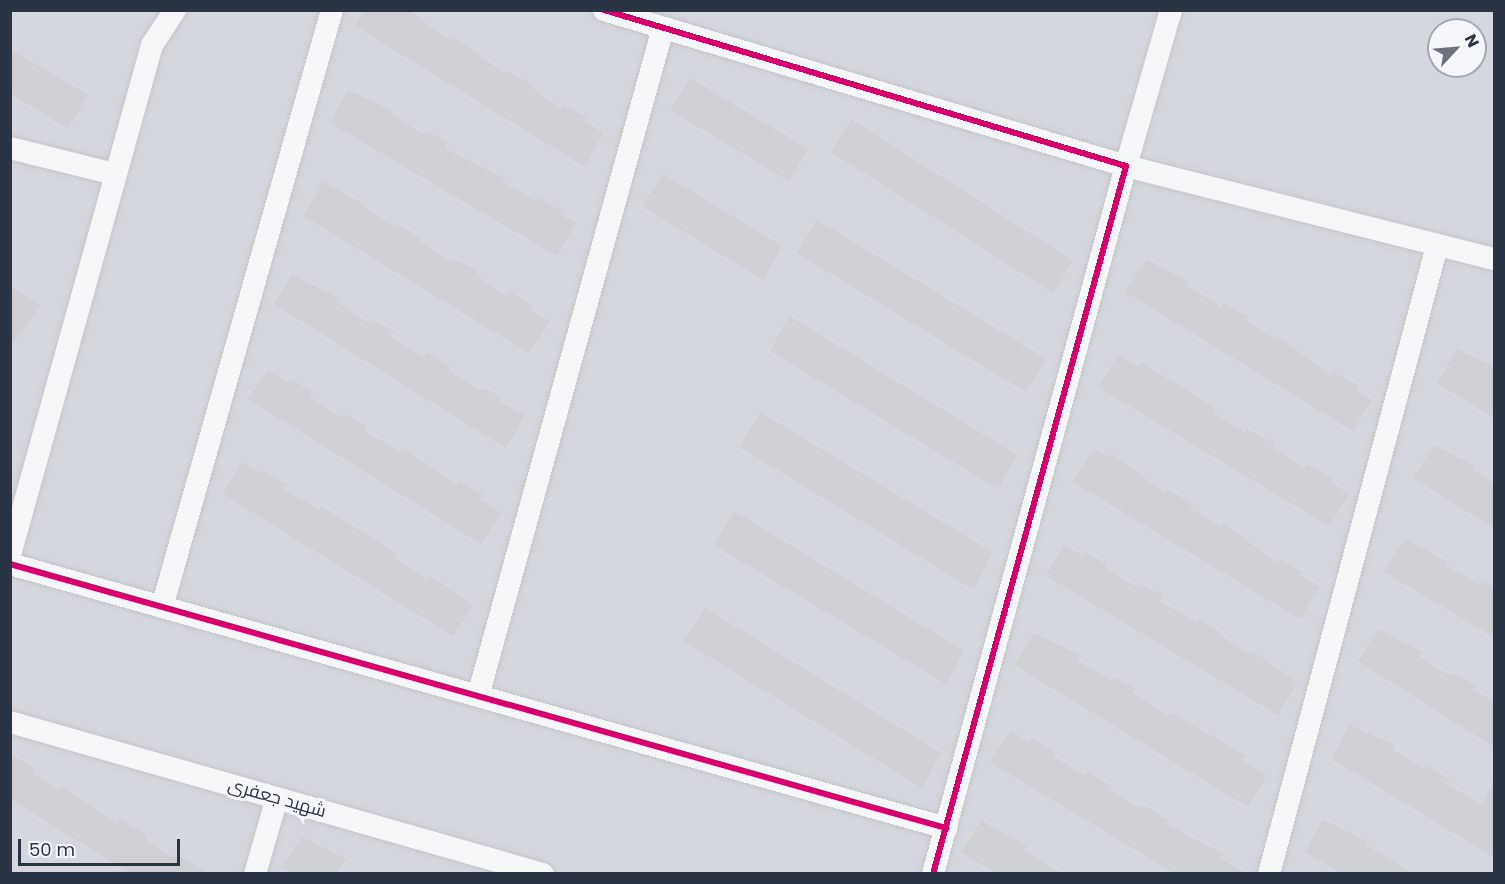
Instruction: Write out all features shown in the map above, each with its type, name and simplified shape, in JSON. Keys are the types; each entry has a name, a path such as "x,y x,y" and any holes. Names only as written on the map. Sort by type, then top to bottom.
{"street":[{"path":"10,555 114,174 152,45 175,10"},
{"path":"162,607 332,10"},
{"path":"604,10 1126,166 1494,259"},
{"path":"933,873 1126,166 1172,10"},
{"path":"478,696 663,28"},
{"path":"10,148 114,174"},
{"path":"1269,873 1437,246"},
{"path":"10,564 946,828"},
{"name":"شهید جعفری","path":"10,722 543,873"},
{"path":"255,873 278,798"}],"shaded area":[{"path":"10,11 1494,11 1494,873 11,873"}],"building":[{"path":"365,10 409,10 451,42 453,37 506,74 508,71 532,84 532,88 561,109 563,105 586,117 585,121 603,133 585,167 355,26"},
{"path":"10,49 88,95 68,129 10,93"},
{"path":"690,78 808,149 789,181 670,110"},
{"path":"348,90 393,111 391,114 423,135 427,131 447,142 445,148 505,178 502,181 537,202 539,198 562,211 559,214 576,223 557,256 330,123"},
{"path":"851,119 1073,261 1053,293 831,152"},
{"path":"663,174 782,246 763,280 642,206"},
{"path":"323,182 364,204 363,207 394,227 396,223 421,238 420,241 452,263 454,259 478,271 476,276 507,296 510,292 533,306 530,310 550,321 529,353 304,216"},
{"path":"817,220 1046,359 1026,392 797,253"},
{"path":"1147,260 1189,282 1188,286 1221,307 1223,303 1248,317 1246,321 1274,339 1276,335 1331,376 1333,372 1359,386 1356,390 1372,400 1353,431 1125,292"},
{"path":"292,274 338,298 335,301 370,324 372,320 394,332 390,337 423,357 427,352 451,367 449,371 481,391 484,388 502,398 499,402 525,415 506,448 274,304"},
{"path":"10,287 41,305 10,347"},
{"path":"789,316 1017,455 998,489 770,351"},
{"path":"1457,349 1494,367 1494,418 1437,383"},
{"path":"1118,355 1137,366 1141,362 1216,409 1214,413 1245,433 1247,429 1275,444 1272,448 1304,468 1307,464 1332,479 1330,482 1349,494 1329,526 1098,387"},
{"path":"268,370 287,382 290,378 312,392 309,396 341,418 345,414 367,427 364,431 400,452 402,447 457,485 459,481 483,495 481,500 501,513 481,544 248,399"},
{"path":"760,412 992,552 974,590 740,447"},
{"path":"1434,445 1475,466 1473,470 1494,484 1494,528 1413,478"},
{"path":"1094,449 1108,458 1112,454 1165,493 1167,489 1192,504 1190,508 1220,527 1223,523 1278,563 1281,559 1302,572 1300,575 1320,587 1300,619 1073,482"},
{"path":"241,462 259,474 262,470 287,484 284,489 319,510 321,506 397,554 395,558 427,580 431,576 473,606 453,636 223,494"},
{"path":"734,511 964,651 946,684 714,545"},
{"path":"1405,539 1448,562 1446,565 1481,586 1484,582 1494,588 1494,637 1384,572"},
{"path":"1064,544 1082,556 1085,552 1107,565 1105,568 1138,588 1140,584 1163,596 1160,601 1196,623 1199,619 1220,632 1218,635 1250,654 1253,651 1297,683 1278,715 1046,576"},
{"path":"705,608 941,753 922,788 684,641"},
{"path":"1378,629 1422,652 1419,657 1450,676 1452,673 1476,685 1473,689 1494,702 1494,747 1358,661"},
{"path":"1034,633 1079,655 1076,660 1112,681 1114,677 1136,689 1133,694 1168,716 1170,712 1245,755 1242,760 1267,775 1248,807 1014,665"},
{"path":"1349,725 1395,745 1393,750 1424,769 1426,765 1449,779 1447,784 1481,805 1494,781 1494,857 1332,759"},
{"path":"1011,730 1029,743 1032,738 1055,752 1052,756 1085,776 1088,772 1113,787 1110,790 1139,808 1143,805 1169,820 1166,824 1223,854 1220,858 1246,873 1174,873 990,762"},
{"path":"10,754 35,769 32,773 59,791 63,787 116,824 120,819 147,836 146,839 172,858 175,854 208,873 130,873 10,799"},
{"path":"1323,820 1367,841 1365,844 1411,873 1340,873 1305,852"},
{"path":"981,821 1027,846 1024,850 1061,873 995,873 961,852"},
{"path":"302,837 346,859 337,873 291,873 281,868"}],"cycle path":[{"path":"604,10 1126,166 933,874"},
{"path":"10,564 946,828"}]}
